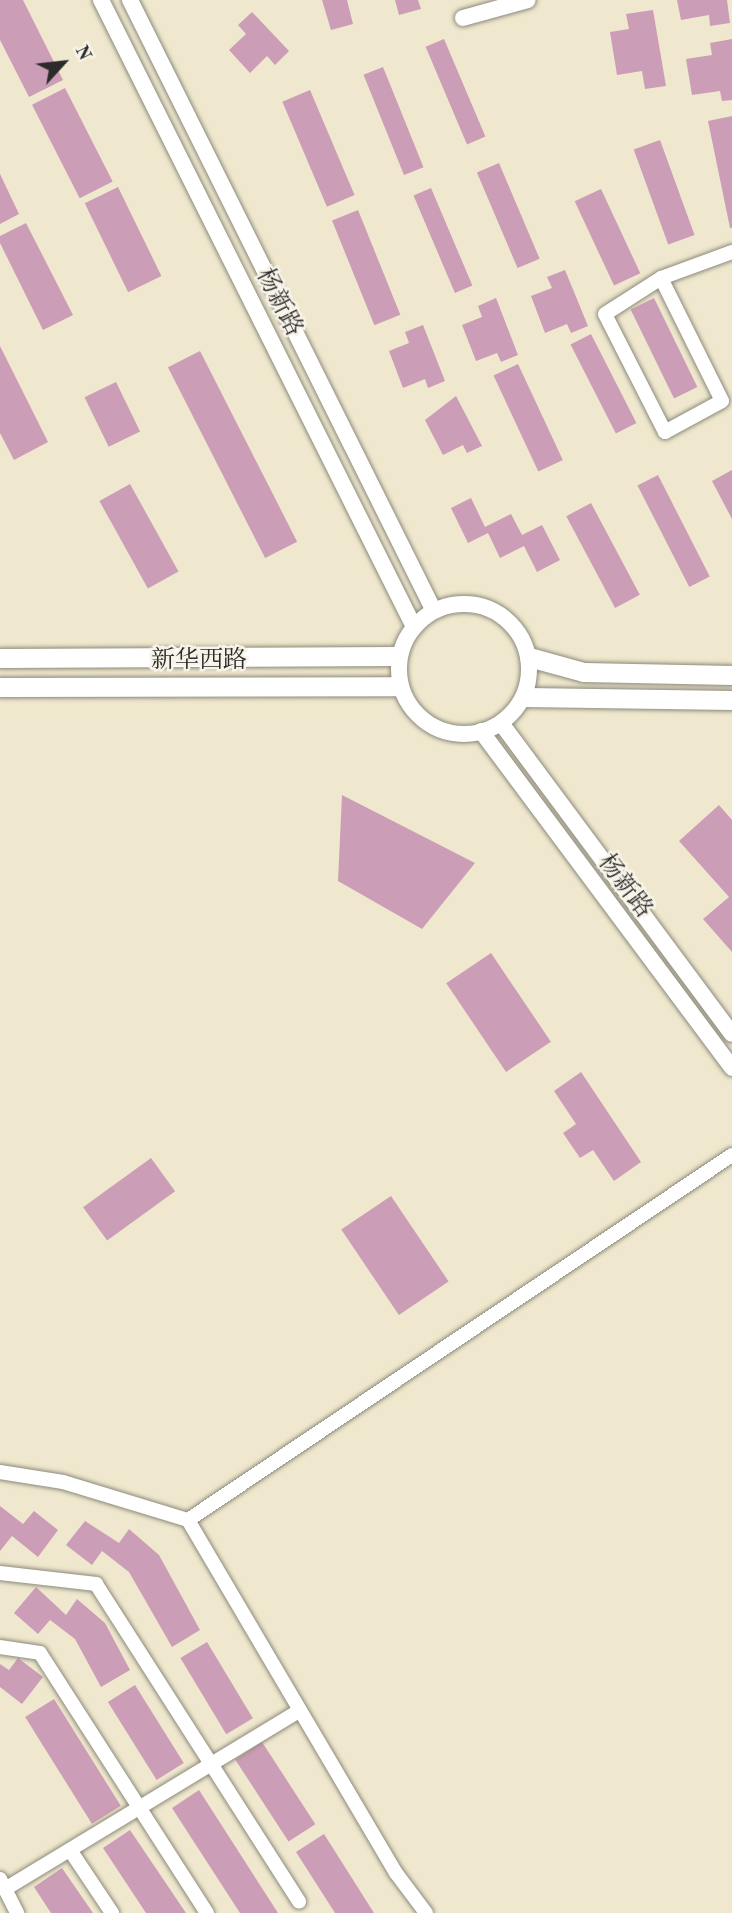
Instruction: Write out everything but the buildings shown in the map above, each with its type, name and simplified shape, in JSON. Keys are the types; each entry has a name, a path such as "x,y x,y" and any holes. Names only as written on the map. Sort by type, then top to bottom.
{"main road":[{"name":"新华西路","path":"0,658 397,656"},
{"path":"529,657 583,672 732,675"},
{"name":"新华西路","path":"0,687 398,687"},
{"path":"526,697 732,700"}],"street":[{"name":"杨新路","path":"101,0 414,627"},
{"name":"杨新路","path":"130,0 435,611"},
{"path":"463,18 528,0"},
{"path":"661,278 722,401 664,432 605,314 661,278 732,252"},
{"path":"456,601 481,607 524,640 529,657 526,697 501,723 481,732 451,732 423,720 398,687 397,656 414,627 435,611 456,601"},
{"name":"杨新路","path":"501,723 732,1034"},
{"name":"杨新路","path":"481,732 732,1068"},
{"path":"188,1520 732,1155"},
{"path":"0,1472 63,1482 188,1520 396,1873 426,1913"},
{"path":"0,1573 96,1584 299,1902"},
{"path":"0,1647 40,1653 207,1913"},
{"path":"17,1913 3,1884 70,1850 299,1711"},
{"path":"70,1850 112,1913"}]}
